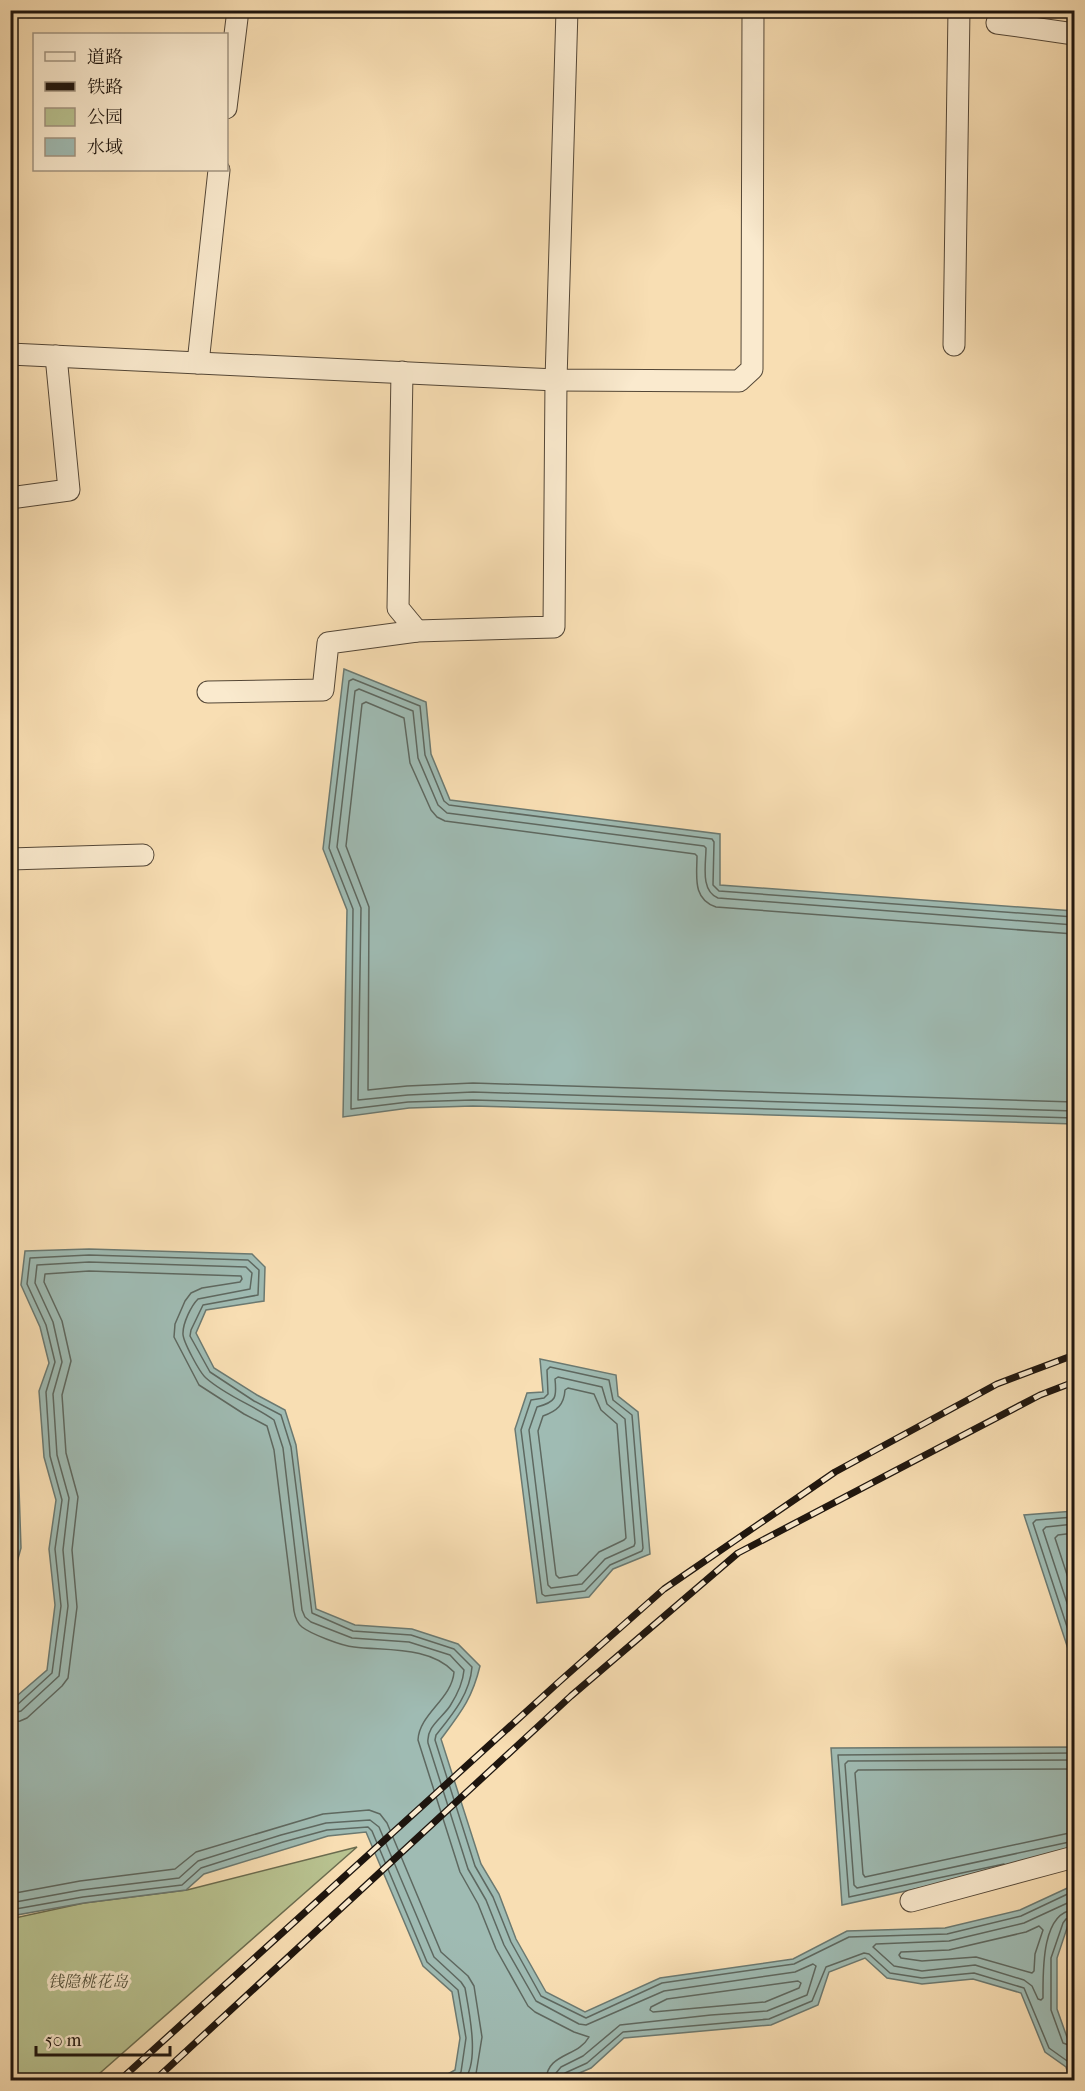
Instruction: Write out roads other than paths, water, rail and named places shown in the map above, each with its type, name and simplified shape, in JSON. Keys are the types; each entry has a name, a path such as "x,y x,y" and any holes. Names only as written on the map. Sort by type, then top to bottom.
{"street":[{"path":"228,92 238,10"},
{"path":"208,692 323,690 328,643 417,631 555,627 556,380 567,10"},
{"path":"10,354 556,380 739,381 752,369 753,10"},
{"path":"954,345 959,10"},
{"path":"997,23 1074,34"},
{"path":"198,363 219,171"},
{"path":"10,498 69,490 56,356"},
{"path":"402,372 398,608 417,631"},
{"path":"10,859 143,855"},
{"path":"911,1901 1074,1857"}],"water":[{"path":"344,669 426,702 431,754 450,800 720,834 720,885 1074,911 1074,1124 473,1106 409,1108 343,1117 347,910 323,849"},
{"path":"89,1249 252,1254 265,1267 264,1301 206,1310 196,1333 214,1368 285,1410 296,1445 316,1609 355,1625 412,1629 458,1644 480,1666 477,1678 460,1713 441,1739 481,1864 499,1894 516,1939 546,1992 585,2012 660,1978 793,1959 847,1931 945,1928 1020,1910 1074,1885 1074,1923 1068,1925 1057,1958 1057,2009 1068,2040 1074,2042 1074,2080 1070,2080 1066,2067 1045,2052 1021,1993 973,1979 922,1984 887,1978 865,1958 829,1972 818,2005 771,2025 624,2038 591,2068 563,2080 437,2080 455,2070 460,2038 452,1992 423,1966 366,1832 328,1836 204,1874 186,1890 84,1903 11,1916 11,1701 47,1670 55,1605 49,1549 56,1500 44,1457 39,1391 49,1363 40,1327 21,1285 25,1251"},
{"path":"540,1359 616,1375 618,1396 638,1412 650,1554 613,1569 589,1597 537,1603 515,1429 527,1393 543,1392"},
{"path":"15,1369 21,1548 11,1584 10,1370"},
{"path":"1074,1511 1074,1667 1024,1515"},
{"path":"1074,1747 1074,1854 842,1905 831,1748"}],"railway":[{"path":"120,2080 664,1589 835,1472 997,1384 1074,1355"},
{"path":"155,2080 571,1696 738,1553 1040,1395 1074,1382"}],"park label":[{"name":"钱隐桃花岛","path":"88,1981"}]}
